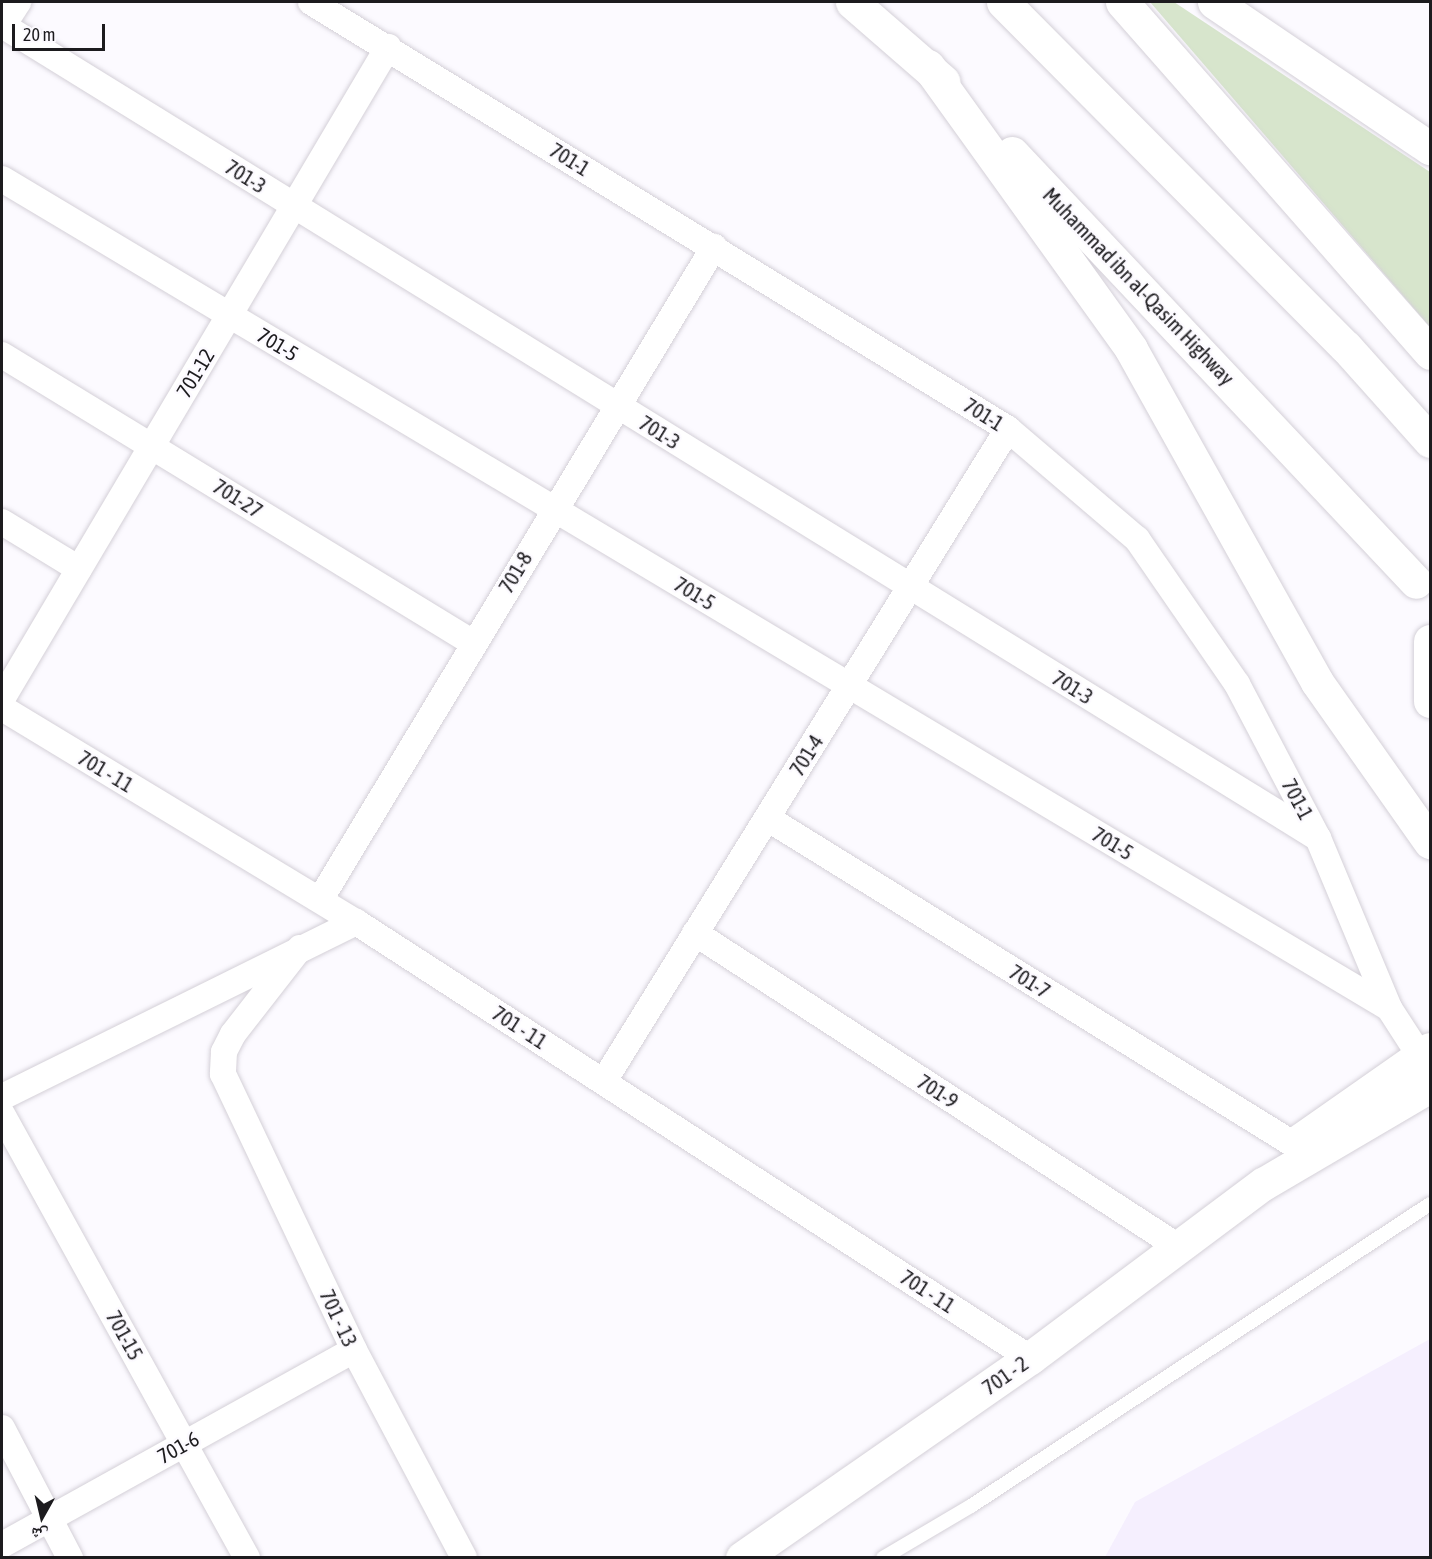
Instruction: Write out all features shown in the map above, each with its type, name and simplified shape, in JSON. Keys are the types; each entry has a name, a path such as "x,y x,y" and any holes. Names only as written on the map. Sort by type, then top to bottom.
{"main road":[{"name":"Muhammad ibn al-Qasim Highway","path":"852,2 928,66 1416,582"},
{"path":"1003,2 1346,347 1431,441"},
{"path":"1122,2 1431,354"},
{"path":"1214,2 1431,148"},
{"path":"928,66 1131,349 1317,682 1431,842"},
{"path":"1431,641 1431,700"},
{"path":"1263,1184 1293,1144 1428,1066"},
{"path":"1263,1184 1428,1066"},
{"name":"701 - 2","path":"742,1557 1030,1358 1263,1184"}],"street":[{"path":"2,26 18,2"},
{"name":"701-1","path":"311,2 388,47 1008,429 1137,539 1237,684 1318,838 1389,1008 1428,1066"},
{"name":"701-3","path":"2,26 1318,838"},
{"name":"701-12","path":"2,699 388,47"},
{"name":"701-5","path":"2,179 1389,1008"},
{"name":"701-8","path":"320,900 553,508 714,247"},
{"name":"701-27","path":"2,355 473,642"},
{"name":"701-4","path":"604,1081 1008,429"},
{"path":"2,522 79,568"},
{"name":"701 - 11","path":"2,708 356,922 1030,1358"},
{"name":"701-7","path":"767,818 1293,1144"},
{"path":"2,1097 356,922"},
{"name":"701-9","path":"695,933 1180,1248"},
{"name":"701 - 13","path":"300,948 233,1034 224,1052 223,1074 354,1350 464,1557"},
{"name":"701-15","path":"2,1114 247,1557"},
{"name":"701-6","path":"2,1545 354,1350"},
{"path":"2,1428 70,1557"}],"lane":[{"path":"883,1557 971,1506 1431,1204"}],"shaded area":[{"path":"1430,1339 1430,1557 1105,1557 1135,1502"}],"green space":[{"path":"1150,2 1174,2 1430,172 1430,327"}]}
